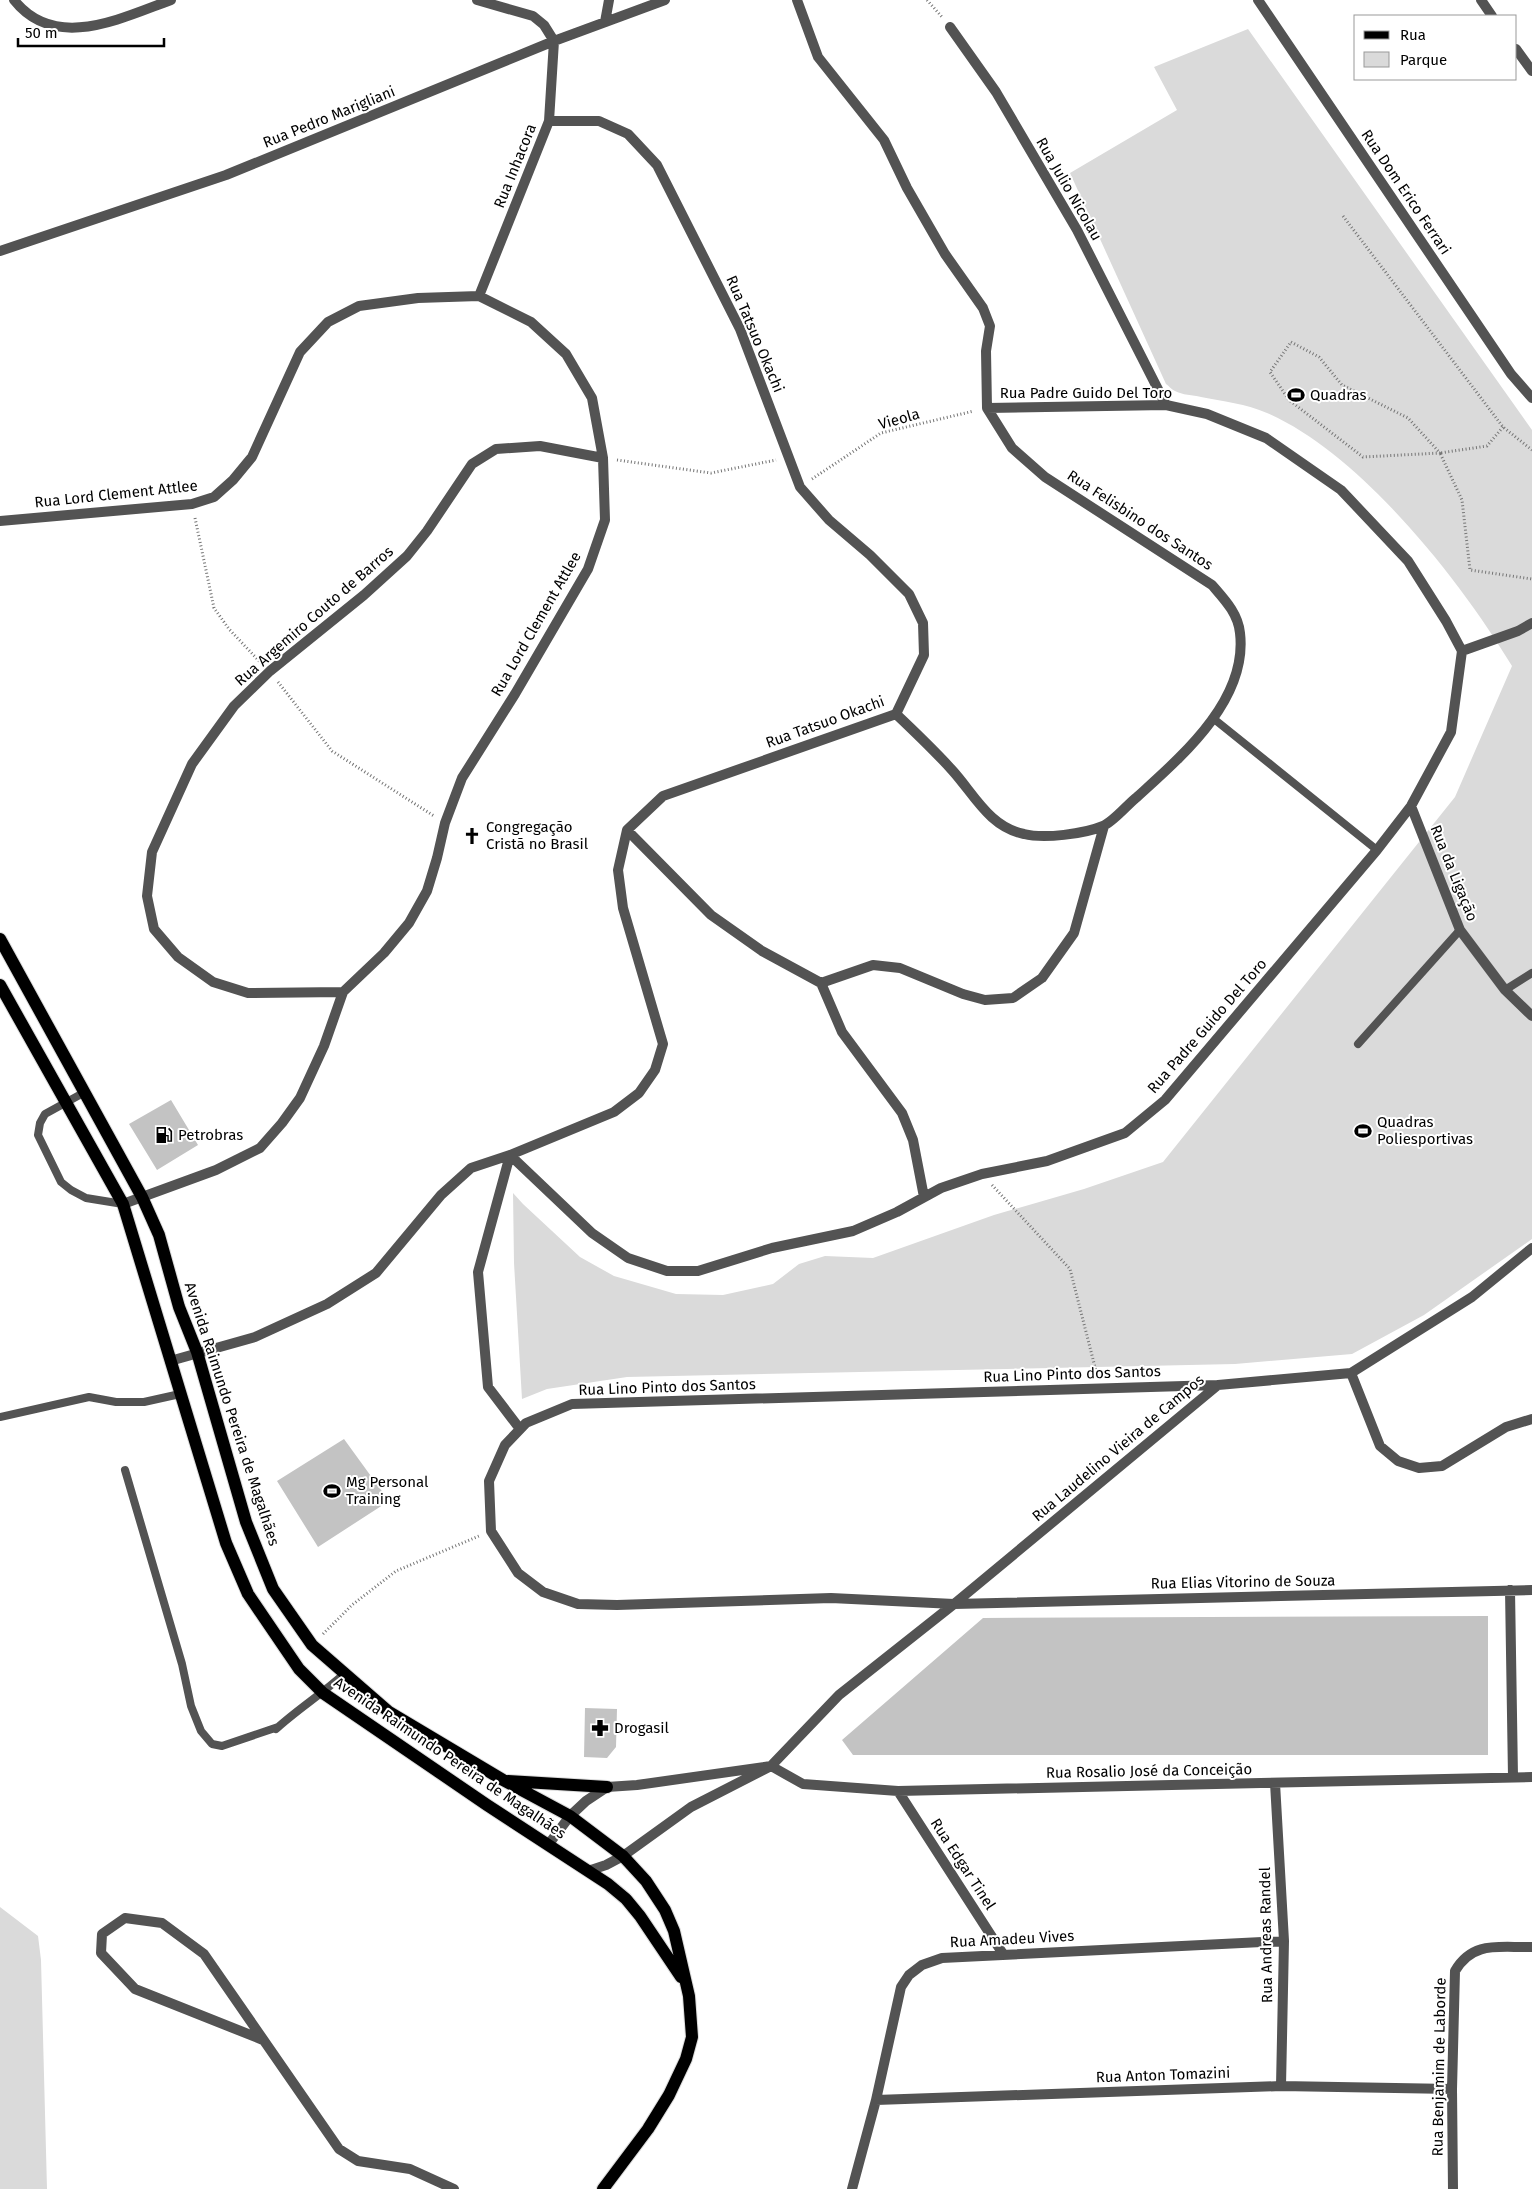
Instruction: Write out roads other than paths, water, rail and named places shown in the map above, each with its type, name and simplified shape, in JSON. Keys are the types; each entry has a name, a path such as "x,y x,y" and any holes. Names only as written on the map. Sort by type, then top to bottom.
{"main road":[{"name":"Avenida Raimundo Pereira de Magalhães","path":"0,939 142,1197 159,1235 179,1307 197,1352 246,1522 273,1589 312,1645 389,1712 503,1780 570,1816 623,1856 646,1881 665,1910 674,1931 685,1982 692,2016 692,2037 686,2059 669,2095 648,2129 603,2189"},
{"name":"Avenida Raimundo Pereira de Magalhães","path":"0,985 123,1204 226,1544 248,1594 300,1669 323,1693 406,1751 588,1871 626,1899 663,1947 685,1982"},
{"path":"503,1780 608,1787"}],"street":[{"path":"14,0 22,11 46,25 73,29 104,25 171,0"},
{"path":"22,11 28,0"},
{"path":"477,0 533,16 544,25 554,41"},
{"path":"606,22 609,0"},
{"name":"Rua Pedro Marigliani","path":"0,250 226,175 554,41 665,0"},
{"path":"797,0 818,57 884,140 945,254 983,308 990,326 986,351 987,408"},
{"name":"Rua Dom Erico Ferrari","path":"1258,0 1511,374 1532,398"},
{"path":"1481,0 1491,15"},
{"name":"Rua Julio Nicolau","path":"950,27 996,92 1077,230 1166,405"},
{"name":"Rua Inhacora","path":"479,296 549,121 554,41"},
{"path":"1517,50 1532,71"},
{"name":"Rua Tatsuo Okachi","path":"549,121 599,121 628,134 657,165 740,329 800,487 828,520 870,555 909,594 923,623 924,655 896,714 662,796 627,830"},
{"name":"Rua Lord Clement Attlee","path":"0,521 192,504 214,496 233,480 252,458 300,352 328,322 359,306 418,298 479,296 531,322 566,354 592,398 603,458 605,520 588,570 515,694 462,778 445,823 427,892 409,923 384,953 343,992 324,1046 300,1098 282,1123 260,1148 216,1170 123,1204"},
{"name":"Rua Padre Guido Del Toro","path":"510,1155 592,1233 628,1258 667,1271 698,1271 772,1248 853,1231 897,1212 941,1188 982,1174 1047,1160 1125,1133 1165,1100 1378,850 1411,806 1451,732 1462,651 1446,621 1408,561 1342,490 1266,438 1207,414 1166,405 987,408"},
{"name":"Rua Felisbino dos Santos","path":"896,714 954,772 986,813 1004,826 1024,834 1063,835 1104,826 1172,766 1214,719 1226,699 1240,662 1240,632 1232,608 1212,585 1045,477 1012,448 987,408"},
{"name":"Rua Argemiro Couto de Barros","path":"343,992 248,993 213,982 178,957 154,929 147,896 152,852 192,764 234,706 270,672 364,595 407,556 427,531 472,464 496,449 540,446 603,458"},
{"path":"1462,651 1518,631 1532,623"},
{"name":"Rua da Ligação","path":"1411,806 1460,930 1505,990 1532,1016"},
{"path":"821,983 873,965 900,968 963,994 985,1000 1013,998 1042,978 1074,933 1104,826"},
{"path":"627,830 712,915 762,952 821,983 842,1032 902,1113 913,1140 924,1197"},
{"path":"170,1361 254,1337 327,1304 376,1273 441,1195 471,1168 510,1155 614,1112 639,1094 655,1070 663,1044 623,908 618,870 627,830"},
{"path":"510,1155 478,1272 488,1387 520,1429"},
{"name":"Rua Laudelino Vieira de Campos","path":"771,1766 839,1695 954,1604 1218,1385 1351,1373 1472,1297 1532,1248"},
{"path":"1351,1373 1380,1446 1398,1461 1419,1468 1442,1466 1506,1427 1532,1419"},
{"name":"Rua Lino Pinto dos Santos","path":"954,1604 831,1598 617,1605 578,1604 543,1592 518,1573 491,1531 489,1481 505,1445 526,1423 572,1404 1218,1385"},
{"path":"1510,1590 1514,1777"},
{"name":"Rua Elias Vitorino de Souza","path":"954,1604 1532,1590"},
{"path":"548,1845 570,1816 586,1801 608,1787 637,1786 771,1766"},
{"path":"588,1871 606,1865 623,1856 692,1807 771,1766"},
{"name":"Rua Rosalio José da Conceição","path":"771,1766 803,1784 898,1791 1532,1777"},
{"name":"Rua Andreas Randel","path":"1275,1783 1284,1941 1281,2086"},
{"name":"Rua Edgar Tinel","path":"898,1791 1003,1954"},
{"path":"263,2040 135,1989 100,1953 102,1934 125,1918 162,1923 204,1954 339,2149 358,2161 410,2169 454,2189"},
{"name":"Rua Amadeu Vives","path":"852,2189 876,2100 901,1987 909,1975 922,1965 942,1958 1284,1941"},
{"name":"Rua Benjamim de Laborde","path":"1453,2189 1452,2089 1455,1971 1462,1959 1484,1948 1532,1947"},
{"name":"Rua Anton Tomazini","path":"876,2100 1281,2086 1452,2089"}],"lane":[{"path":"1214,719 1378,850"},
{"path":"1358,1044 1460,930"},
{"path":"1505,990 1532,973"},
{"path":"84,1092 45,1114 40,1123 38,1135 61,1182 86,1198 123,1204"},
{"path":"0,1417 89,1397 116,1402 144,1402 180,1394"},
{"path":"124,1470 182,1664 191,1706 200,1731 212,1744 222,1746 278,1727"},
{"path":"271,1734 344,1674"}],"place":[{"name":"Quadras","path":"1296,395"},
{"name":"Congregação Cristã no Brasil","path":"472,836"},
{"name":"Quadras Poliesportivas","path":"1363,1131"},
{"name":"Petrobras","path":"164,1135"},
{"name":"Mg Personal Training","path":"332,1491"},
{"name":"Drogasil","path":"600,1728"}]}
